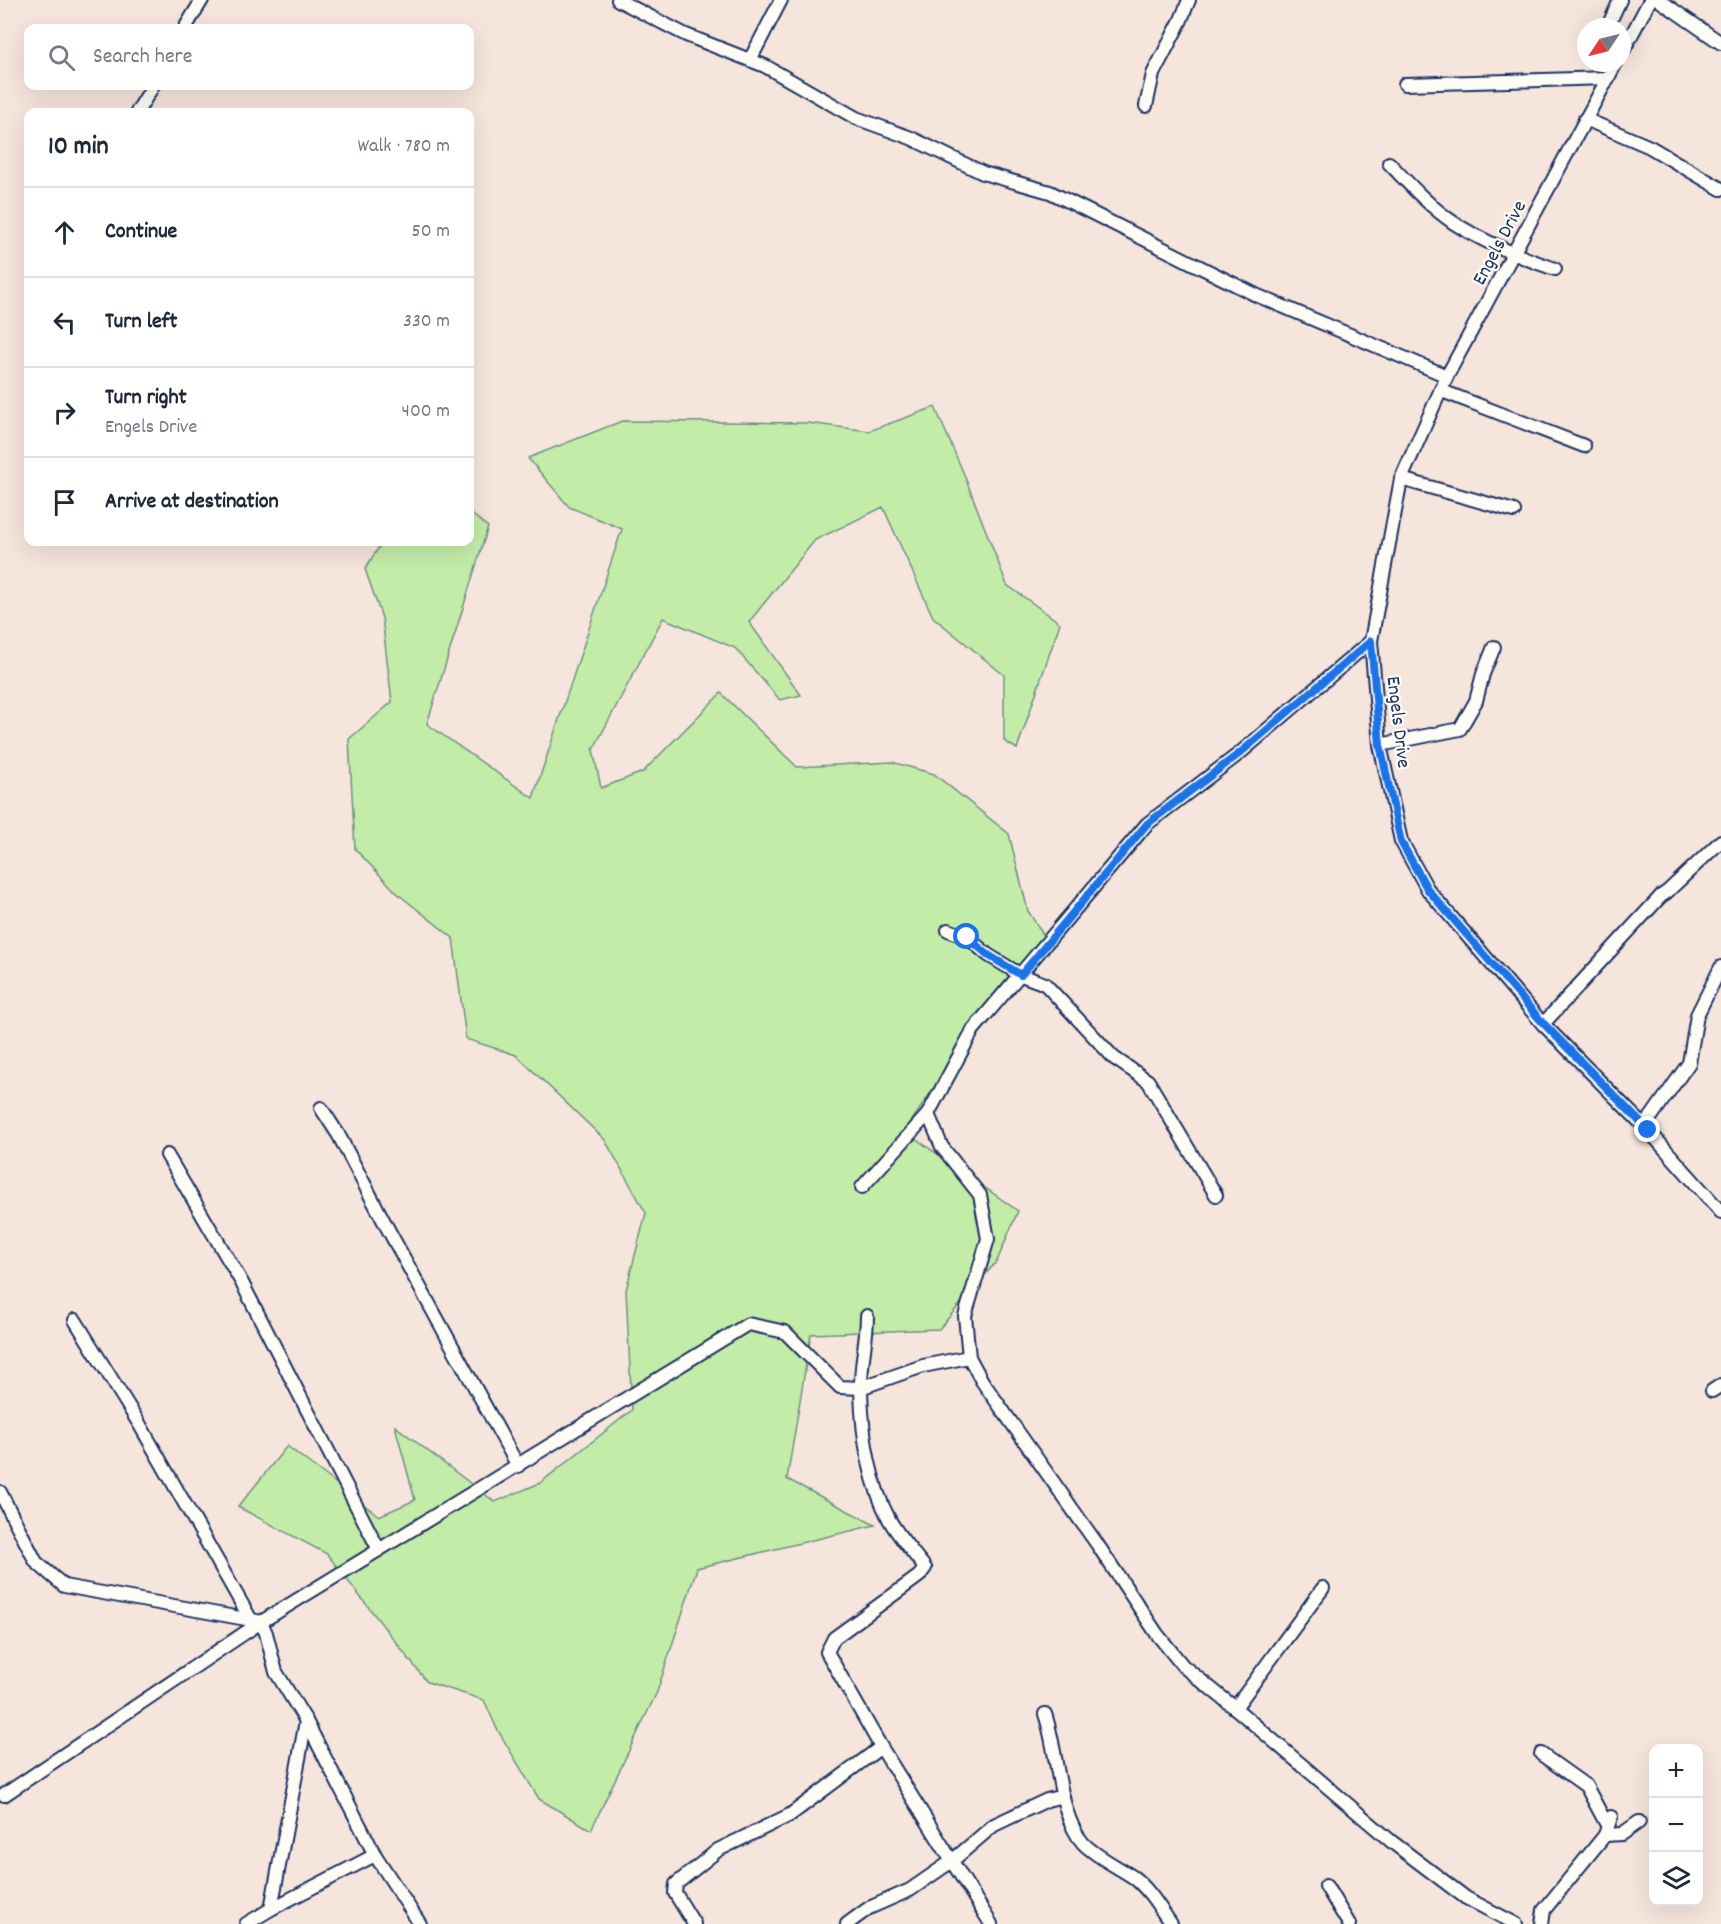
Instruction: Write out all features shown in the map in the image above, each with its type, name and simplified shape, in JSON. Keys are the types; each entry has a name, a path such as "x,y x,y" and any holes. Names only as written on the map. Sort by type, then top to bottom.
{"street":[{"path":"187,24 202,0"},
{"path":"618,0 686,35 765,66 856,118 911,138 983,173 1050,192 1256,295 1448,376"},
{"path":"750,60 781,0"},
{"path":"1146,106 1153,74 1189,0"},
{"path":"1612,18 1620,0"},
{"path":"1631,36 1650,0"},
{"path":"1659,0 1721,44"},
{"name":"Engels Drive","path":"1611,72 1448,376 1401,479 1371,641 1380,745 1401,842 1428,890 1543,1023 1644,1127 1721,1212"},
{"path":"1405,84 1608,78"},
{"path":"139,108 151,90"},
{"path":"1585,119 1650,147 1721,189"},
{"path":"1389,163 1419,194 1454,223 1514,255 1555,269"},
{"path":"1442,391 1584,446"},
{"path":"1401,479 1514,511"},
{"path":"862,1186 928,1114 973,1030 1147,824 1240,753 1371,641"},
{"path":"1380,745 1460,729 1476,701 1483,674 1494,647"},
{"path":"1543,1023 1661,896 1721,841"},
{"path":"948,930 967,937 988,955 1021,975 1045,984 1114,1058 1148,1081 1216,1195"},
{"path":"1644,1127 1689,1063 1697,1015 1721,967"},
{"path":"321,1108 338,1134 518,1466"},
{"path":"928,1114 942,1147 980,1195 988,1239 966,1316 969,1357 982,1381 1097,1544 1157,1634 1184,1666 1392,1842 1466,1898 1516,1924"},
{"path":"166,1155 241,1281 379,1550"},
{"path":"867,1316 867,1337 860,1388 867,1462 890,1520 925,1568 919,1576 834,1638 827,1652 881,1747 991,1924"},
{"path":"75,1320 256,1621 266,1633 276,1672 306,1721 375,1856 420,1924"},
{"path":"4,1795 256,1621 379,1550 748,1324 785,1332 840,1387 860,1388 923,1366 969,1357"},
{"path":"0,1492 36,1562 64,1586 256,1621"},
{"path":"1235,1708 1323,1588"},
{"path":"1045,1714 1052,1731 1069,1820 1083,1843 1134,1878 1151,1895 1171,1924"},
{"path":"271,1909 306,1721"},
{"path":"694,1924 675,1893 676,1884 718,1850 790,1815 881,1747"},
{"path":"1541,1754 1586,1786 1608,1826 1622,1834 1639,1822"},
{"path":"847,1924 869,1908 910,1890 952,1861 994,1825 1047,1800 1063,1796"},
{"path":"1542,1924 1544,1910 1608,1826"},
{"path":"246,1924 375,1856"},
{"path":"1326,1886 1349,1924"}],"green space":[{"path":"935,407 1007,585 1060,623 1017,749 1004,741 1004,675 933,617 883,507 815,540 749,622 801,695 780,700 735,648 663,618 593,750 601,788 643,772 721,693 797,767 892,762 934,774 1009,834 1028,911 1051,947 980,1030 957,1053 905,1131 1018,1211 997,1261 939,1329 811,1334 787,1479 875,1525 697,1568 657,1692 591,1830 539,1799 497,1729 484,1700 427,1682 327,1554 238,1507 287,1446 379,1516 415,1500 395,1426 495,1502 540,1483 632,1410 626,1290 646,1213 605,1140 516,1055 466,1039 453,938 398,894 355,849 349,739 392,702 382,618 365,569 379,546 474,546 474,516 488,527 427,724 533,798 622,529 569,507 528,458 622,421 808,423 869,431"}],"route":[{"path":"967,937 988,955 1021,975 1147,824 1240,753 1371,641 1380,745 1401,842 1428,890 1567,1050 1648,1130"}]}
